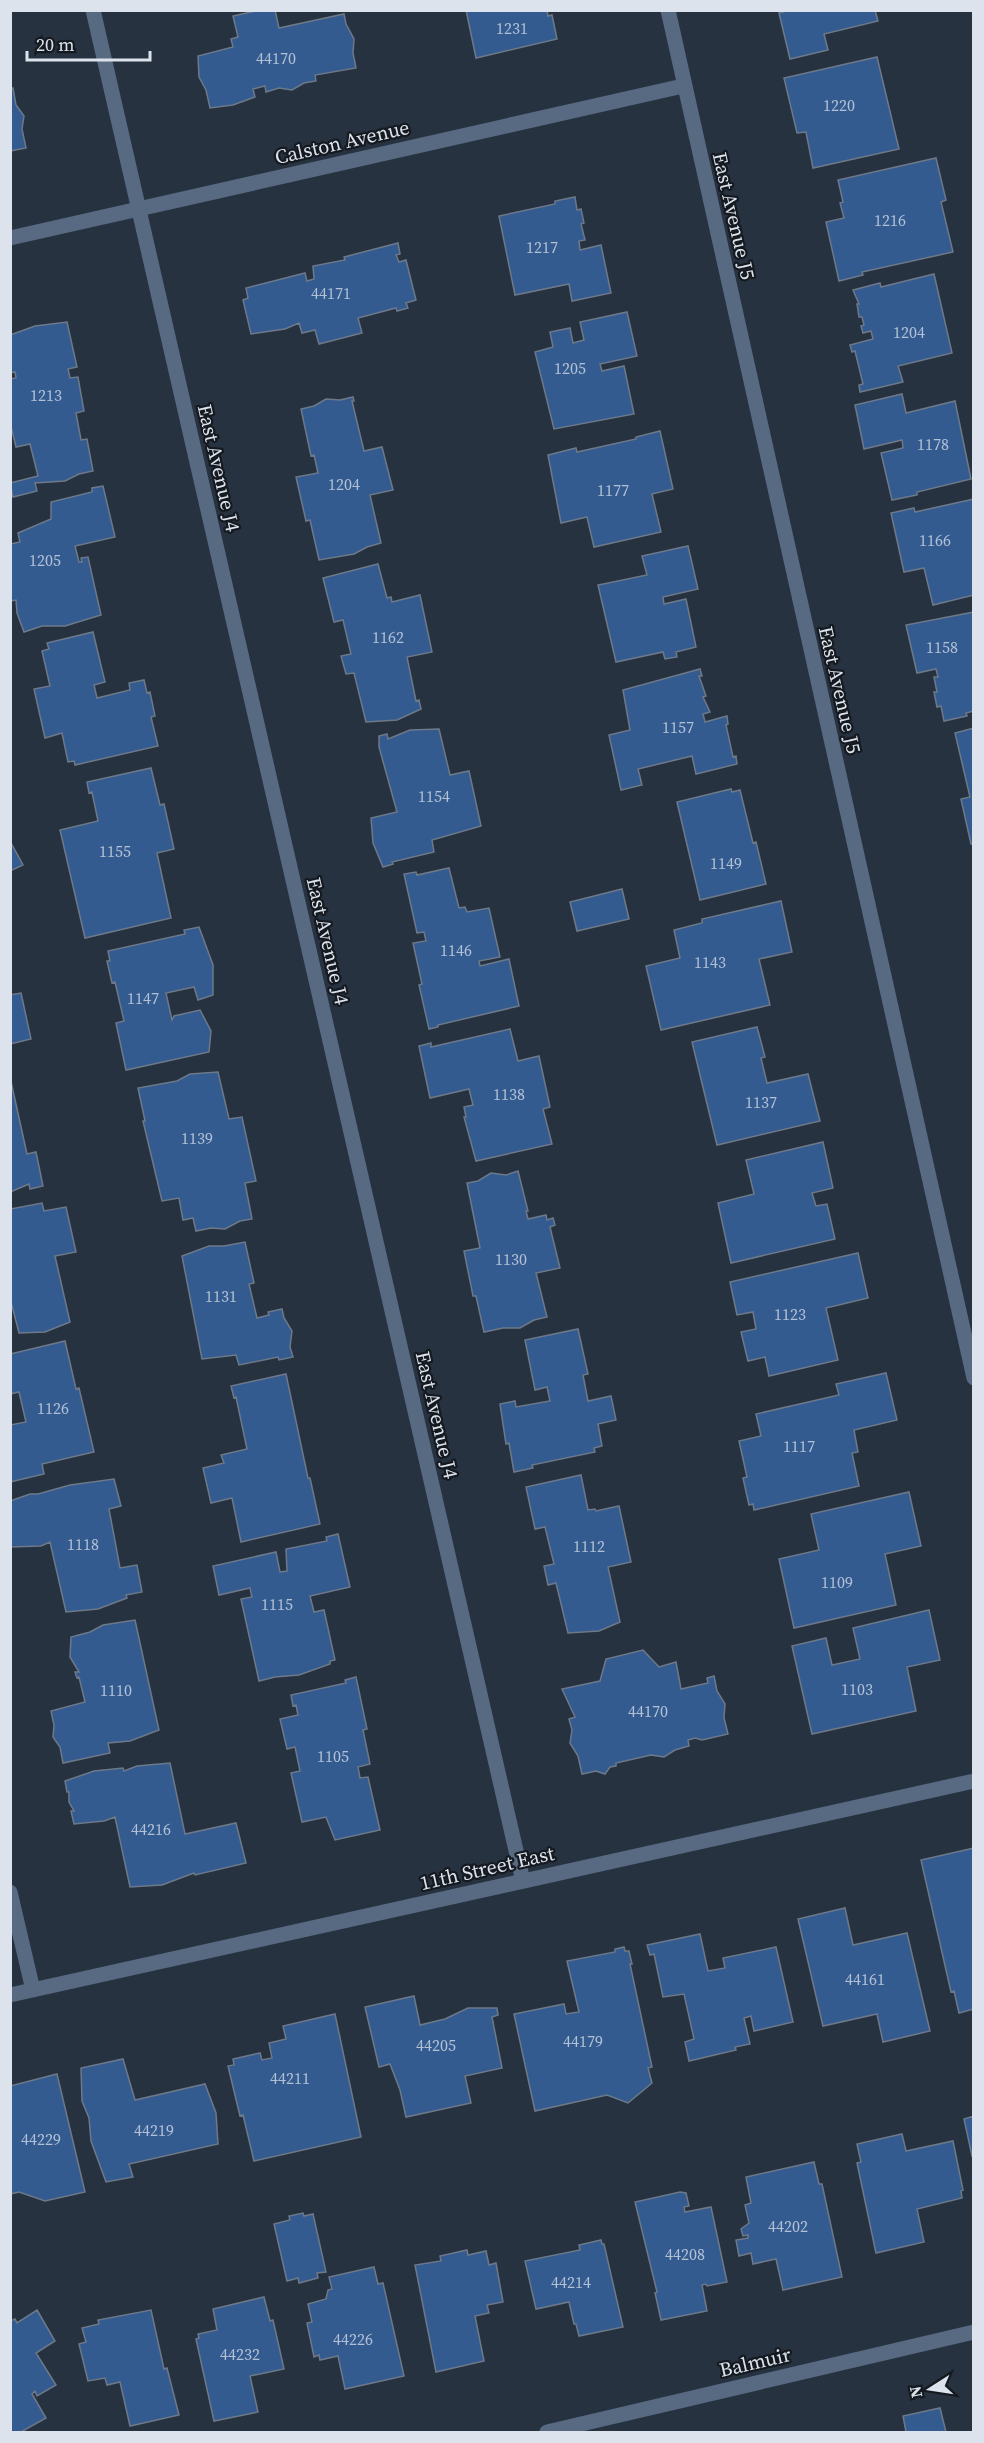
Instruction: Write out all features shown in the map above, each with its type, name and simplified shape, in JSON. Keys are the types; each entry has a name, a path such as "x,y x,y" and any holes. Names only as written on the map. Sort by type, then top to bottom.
{"street":[{"name":"East Avenue J4","path":"93,10 523,1881"},
{"name":"East Avenue J5","path":"668,10 683,86 974,1378"},
{"name":"Calston Avenue","path":"10,238 683,86"},
{"name":"11th Street East","path":"10,1995 974,1781"},
{"path":"10,1892 33,1990"},
{"name":"Balmuir","path":"547,2433 974,2332"}],"building":[{"path":"260,10 275,10 279,28 344,14 346,24 354,39 353,53 356,68 315,75 316,81 304,83 292,90 279,88 266,92 265,86 253,89 255,97 233,105 210,108 206,90 199,77 198,56 233,47 231,39 238,37 233,16"},
{"path":"466,10 547,10 548,16 552,15 557,39 476,58"},
{"path":"790,10 875,10 878,21 824,34 828,50 790,59 779,13"},
{"path":"877,57 899,149 813,168 806,132 797,133 784,78"},
{"path":"10,88 13,88 16,105 24,116 22,129 26,148 10,151"},
{"path":"936,158 946,200 941,202 953,252 862,272 863,275 839,281 826,222 844,218 838,180"},
{"path":"575,197 577,210 581,209 584,223 581,224 585,240 579,241 580,250 601,245 611,293 572,301 569,284 515,295 499,216 555,204 555,201"},
{"path":"398,243 400,254 396,255 399,262 406,260 416,300 406,303 408,308 397,311 396,308 358,318 362,333 319,344 315,330 302,333 299,323 285,329 251,334 243,300 248,298 246,288 305,273 307,281 314,279 313,266 345,260 344,257"},
{"path":"934,274 952,353 898,366 903,382 860,392 859,385 863,384 855,351 852,352 850,345 873,339 871,331 863,333 861,326 864,325 862,317 859,317 857,304 859,304 853,290 880,283 881,287"},
{"path":"627,312 637,356 600,364 602,371 624,366 634,414 554,429 535,352 553,347 550,332 570,328 573,343 584,340 580,322"},
{"path":"67,322 77,367 68,369 70,378 78,377 84,411 76,413 81,440 87,439 93,471 79,474 65,481 35,483 37,491 13,497 10,483 38,476 30,444 16,447 10,422 10,379 16,378 15,372 10,373 10,335 35,326"},
{"path":"902,394 906,413 955,401 971,479 892,500 881,453 903,448 902,440 864,449 855,405"},
{"path":"353,397 364,451 382,447 393,490 370,495 381,543 354,554 319,560 310,520 306,521 296,477 318,473 314,455 311,456 301,409 314,406 326,399 340,400"},
{"path":"660,431 673,489 652,494 661,532 594,547 587,517 561,523 548,455 576,448 577,452 636,439 636,437"},
{"path":"103,486 115,537 75,546 79,562 82,562 81,558 88,557 101,615 65,626 42,626 24,632 17,613 16,600 10,601 10,544 20,542 18,533 51,519 51,502 92,492 92,488"},
{"path":"974,499 974,595 933,605 924,568 904,572 891,513 914,508 915,512"},
{"path":"688,546 698,589 663,597 664,604 686,599 696,647 676,652 677,657 665,659 663,652 616,662 598,585 647,575 642,556"},
{"path":"378,564 387,598 391,597 392,602 420,595 432,652 407,657 416,701 419,700 421,709 397,720 366,722 354,673 346,674 341,656 351,654 343,620 334,622 323,578"},
{"path":"974,612 974,711 966,713 967,716 944,721 941,706 937,707 934,692 937,692 934,677 938,677 936,669 917,673 906,625"},
{"path":"93,632 105,682 94,685 97,698 130,690 129,683 144,680 147,693 150,692 155,716 151,717 158,746 75,765 74,761 68,762 62,733 45,738 34,689 50,686 42,651 49,649 47,643"},
{"path":"700,669 702,676 699,676 706,696 703,697 710,712 703,714 705,722 727,716 728,724 726,725 733,757 736,756 737,764 696,774 692,756 638,769 642,785 621,790 609,735 630,730 623,690"},
{"path":"974,728 974,843 971,844 961,799 970,797 955,733"},
{"path":"439,729 450,775 469,771 481,826 432,840 434,852 392,862 393,864 383,867 373,843 371,818 397,812 379,747 379,736 387,734 388,739 410,730"},
{"path":"151,768 160,805 164,804 174,849 157,853 171,918 85,938 60,830 98,821 92,792 89,793 87,782"},
{"path":"731,789 732,792 740,790 766,884 700,900 677,802"},
{"path":"10,841 23,865 10,871"},
{"path":"449,868 459,908 465,907 467,912 489,908 500,957 479,961 480,966 509,959 519,1006 429,1029 413,943 426,941 424,932 417,933 404,874 416,872 417,875"},
{"path":"622,889 629,919 577,931 570,902"},
{"path":"781,901 792,952 759,959 770,1005 661,1030 646,966 680,958 674,930 702,923 702,919"},
{"path":"199,927 213,965 213,995 198,1000 194,987 166,993 172,1020 174,1016 200,1010 211,1031 209,1052 126,1070 116,1023 124,1021 115,982 112,983 107,961 110,961 108,951 185,934 184,930"},
{"path":"21,993 31,1039 10,1044 10,995"},
{"path":"757,1027 765,1057 761,1058 767,1083 808,1074 820,1121 717,1145 692,1042"},
{"path":"510,1029 518,1061 539,1056 550,1107 543,1109 552,1144 476,1161 464,1117 466,1117 464,1107 473,1105 469,1089 430,1098 419,1046 431,1043 431,1047"},
{"path":"218,1072 229,1119 242,1117 256,1181 245,1183 252,1219 240,1221 225,1229 211,1228 196,1231 193,1218 183,1220 179,1198 162,1201 143,1121 145,1121 138,1088 177,1081 190,1074"},
{"path":"10,1077 27,1154 36,1152 43,1186 30,1189 29,1184 10,1192"},
{"path":"823,1142 833,1188 812,1193 816,1206 827,1204 835,1239 731,1263 718,1203 754,1194 746,1160"},
{"path":"518,1171 528,1219 546,1215 547,1220 553,1218 555,1225 550,1227 560,1268 536,1273 547,1317 534,1320 520,1328 503,1328 484,1332 476,1296 473,1296 464,1251 480,1248 467,1183 478,1181 491,1173 506,1175"},
{"path":"42,1203 44,1211 66,1207 76,1252 55,1256 70,1322 45,1332 19,1333 10,1298 10,1209"},
{"path":"245,1242 254,1283 249,1284 257,1318 269,1315 268,1312 282,1309 284,1318 292,1331 290,1347 293,1357 279,1360 278,1357 239,1365 236,1355 202,1359 182,1256 209,1246"},
{"path":"858,1253 868,1298 826,1308 838,1360 769,1376 765,1357 748,1361 741,1332 756,1329 753,1312 737,1315 730,1282"},
{"path":"578,1329 588,1374 583,1375 588,1401 611,1396 616,1420 598,1424 602,1446 594,1448 595,1452 532,1465 533,1468 514,1472 509,1443 506,1444 500,1404 515,1401 516,1407 550,1401 547,1387 535,1390 525,1340"},
{"path":"65,1341 94,1452 42,1464 44,1474 10,1482 10,1425 26,1422 19,1392 10,1394 10,1354"},
{"path":"886,1373 897,1420 854,1430 858,1452 852,1453 859,1486 754,1510 753,1504 749,1505 743,1478 747,1477 739,1441 761,1436 756,1414 839,1395 836,1384"},
{"path":"286,1374 320,1524 241,1542 232,1498 211,1503 203,1468 224,1463 221,1455 247,1449 236,1397 234,1398 231,1386"},
{"path":"581,1475 588,1510 595,1509 596,1511 619,1506 631,1562 608,1567 620,1622 599,1631 568,1633 556,1583 548,1585 544,1566 554,1564 545,1527 535,1529 526,1487"},
{"path":"114,1479 121,1506 109,1509 120,1568 137,1565 142,1592 126,1595 127,1598 98,1609 66,1612 50,1542 41,1546 10,1547 10,1501 70,1485"},
{"path":"909,1492 921,1546 885,1554 896,1605 794,1628 779,1559 819,1550 811,1514"},
{"path":"338,1534 350,1587 310,1596 314,1612 324,1610 335,1660 299,1675 259,1681 241,1599 252,1597 250,1588 219,1595 213,1566 276,1552 280,1572 287,1571 286,1549 327,1541 326,1537"},
{"path":"929,1610 940,1660 907,1667 916,1711 812,1734 792,1646 826,1638 832,1665 860,1659 853,1628"},
{"path":"135,1620 159,1730 130,1741 108,1743 110,1753 63,1763 60,1747 53,1737 54,1725 51,1711 85,1702 79,1677 77,1678 75,1672 79,1672 70,1657 71,1637 90,1632 103,1625"},
{"path":"643,1650 659,1667 676,1662 681,1689 708,1683 707,1678 714,1676 717,1691 725,1704 724,1718 728,1734 702,1740 695,1738 688,1740 689,1746 675,1750 664,1757 651,1755 616,1763 616,1766 610,1767 605,1774 596,1771 582,1774 578,1756 570,1743 572,1730 569,1719 575,1717 562,1689 600,1681 606,1659"},
{"path":"356,1677 367,1729 363,1730 370,1764 358,1767 360,1778 368,1777 380,1830 335,1840 326,1817 302,1822 291,1773 300,1771 295,1747 287,1749 280,1719 298,1715 291,1695 346,1683 345,1680"},
{"path":"170,1763 185,1834 236,1823 246,1863 195,1875 194,1873 162,1885 130,1887 115,1817 104,1821 74,1824 71,1811 74,1811 69,1802 69,1792 67,1792 65,1781 94,1771 123,1768 124,1771 137,1766"},
{"path":"974,1848 974,2009 959,2013 954,1991 951,1992 921,1860"},
{"path":"845,1908 853,1945 907,1933 930,2031 883,2042 877,2014 823,2026 798,1919"},
{"path":"700,1934 708,1971 725,1968 723,1958 776,1947 793,2022 754,2031 751,2016 744,2018 750,2044 735,2047 736,2050 689,2061 685,2042 694,2039 684,1994 663,1997 654,1954 650,1955 647,1945"},
{"path":"624,1947 625,1951 629,1951 632,1964 630,1964 652,2067 648,2068 652,2083 628,2103 607,2095 535,2111 514,2014 564,2004 566,2014 579,2012 567,1961 615,1952 615,1949"},
{"path":"414,1996 420,2025 445,2019 468,2008 497,2008 498,2015 492,2017 502,2068 465,2076 471,2103 406,2117 400,2090 390,2064 379,2067 365,2007"},
{"path":"335,2014 361,2137 254,2161 228,2066 234,2065 233,2059 260,2053 262,2060 272,2058 269,2043 286,2039 283,2026"},
{"path":"123,2059 135,2100 205,2084 216,2113 218,2144 129,2164 133,2177 106,2182 91,2141 89,2118 82,2101 81,2068"},
{"path":"57,2074 85,2192 45,2201 19,2192 10,2194 10,2086"},
{"path":"974,2116 974,2155 972,2156 964,2119"},
{"path":"902,2134 906,2151 953,2141 963,2190 961,2191 962,2198 917,2209 924,2242 876,2253 857,2163 861,2162 857,2144"},
{"path":"814,2162 819,2184 822,2184 842,2277 783,2290 776,2259 753,2264 751,2253 739,2256 736,2240 748,2238 748,2235 743,2236 741,2229 749,2223 745,2205 751,2203 746,2177"},
{"path":"680,2192 686,2193 689,2206 684,2207 685,2212 711,2207 727,2282 702,2285 707,2311 661,2320 655,2293 657,2292 635,2202"},
{"path":"303,2213 304,2216 313,2214 326,2272 317,2273 318,2278 299,2283 298,2278 287,2281 274,2224 290,2220 289,2216"},
{"path":"601,2240 604,2244 623,2327 579,2336 569,2302 536,2309 525,2261 580,2250 579,2245"},
{"path":"467,2250 468,2255 486,2251 489,2265 496,2263 503,2302 487,2305 489,2313 475,2316 484,2361 436,2372 415,2265 441,2261 440,2256"},
{"path":"374,2267 378,2284 383,2283 404,2376 345,2389 338,2356 320,2360 319,2355 314,2357 307,2323 312,2322 308,2304 326,2299 328,2290 332,2289 329,2277"},
{"path":"264,2297 270,2321 273,2320 284,2369 250,2376 258,2412 214,2421 196,2339 199,2338 198,2334 217,2330 213,2309"},
{"path":"37,2310 55,2341 36,2353 56,2385 37,2396 35,2391 32,2394 46,2418 21,2432 10,2432 10,2321 15,2319 17,2323"},
{"path":"151,2310 164,2369 167,2368 179,2415 130,2426 120,2382 107,2385 105,2378 88,2381 79,2344 86,2342 82,2328 99,2324 98,2320"},
{"path":"940,2408 946,2432 906,2432 903,2416"}]}
